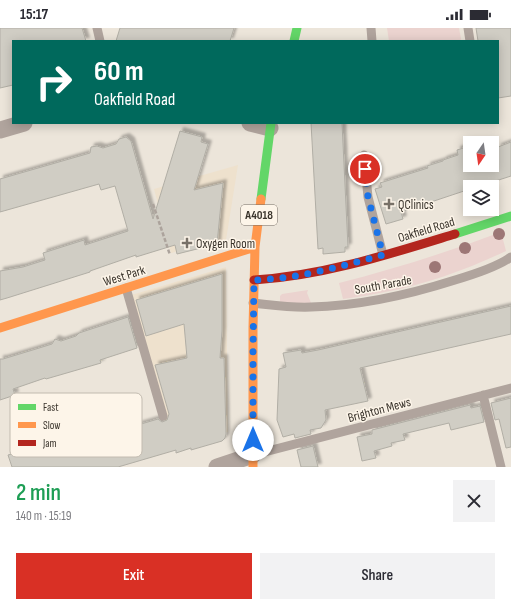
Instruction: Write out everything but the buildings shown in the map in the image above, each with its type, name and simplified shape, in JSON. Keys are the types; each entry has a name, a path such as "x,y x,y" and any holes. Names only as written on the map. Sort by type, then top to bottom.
{"street":[{"path":"294,40 298,28"},
{"path":"0,130 21,124"},
{"path":"257,124 270,126"},
{"name":"A4018","path":"253,461 253,303 255,247 270,126"},
{"name":"Oakfield Road","path":"254,280 283,278 333,268 383,255 511,216"},
{"name":"West Park","path":"0,326 255,247"},
{"path":"217,467 253,461"}],"lane":[{"path":"97,28 100,40"},
{"path":"371,28 372,40"},
{"path":"468,28 470,40"},
{"path":"364,155 368,197 383,255"},
{"name":"South Parade","path":"253,303 310,307 326,303 386,298 423,290 475,274 511,257"},
{"path":"126,288 163,416"},
{"name":"Brighton Mews","path":"253,461 511,388"},
{"path":"484,395 501,467"}],"path":[{"path":"153,204 176,272"}],"shaded area":[{"path":"387,28 459,28 461,39 460,40 389,40"},
{"path":"238,165 226,240 171,253 154,189"},
{"path":"501,232 506,251 477,264 401,289 343,299 339,283 421,260"},
{"path":"226,267 228,432 173,449 128,296"},
{"path":"308,290 307,293 311,303 281,303 280,301 280,296 282,294"}],"traffic: fast":[{"path":"294,40 297,28"},
{"path":"261,199 271,124"},
{"path":"455,234 511,216"}],"traffic: slow":[{"path":"253,467 253,328 255,247 261,199"},
{"path":"0,328 255,247"}],"traffic: jam":[{"path":"254,280 280,278 331,269 455,234"}],"place":[{"name":"QClinics","path":"389,204"},
{"name":"Oxygen Room","path":"187,243"}],"route":[{"path":"253,440 254,280 283,278 333,268 383,255 368,197 365,169"}]}
